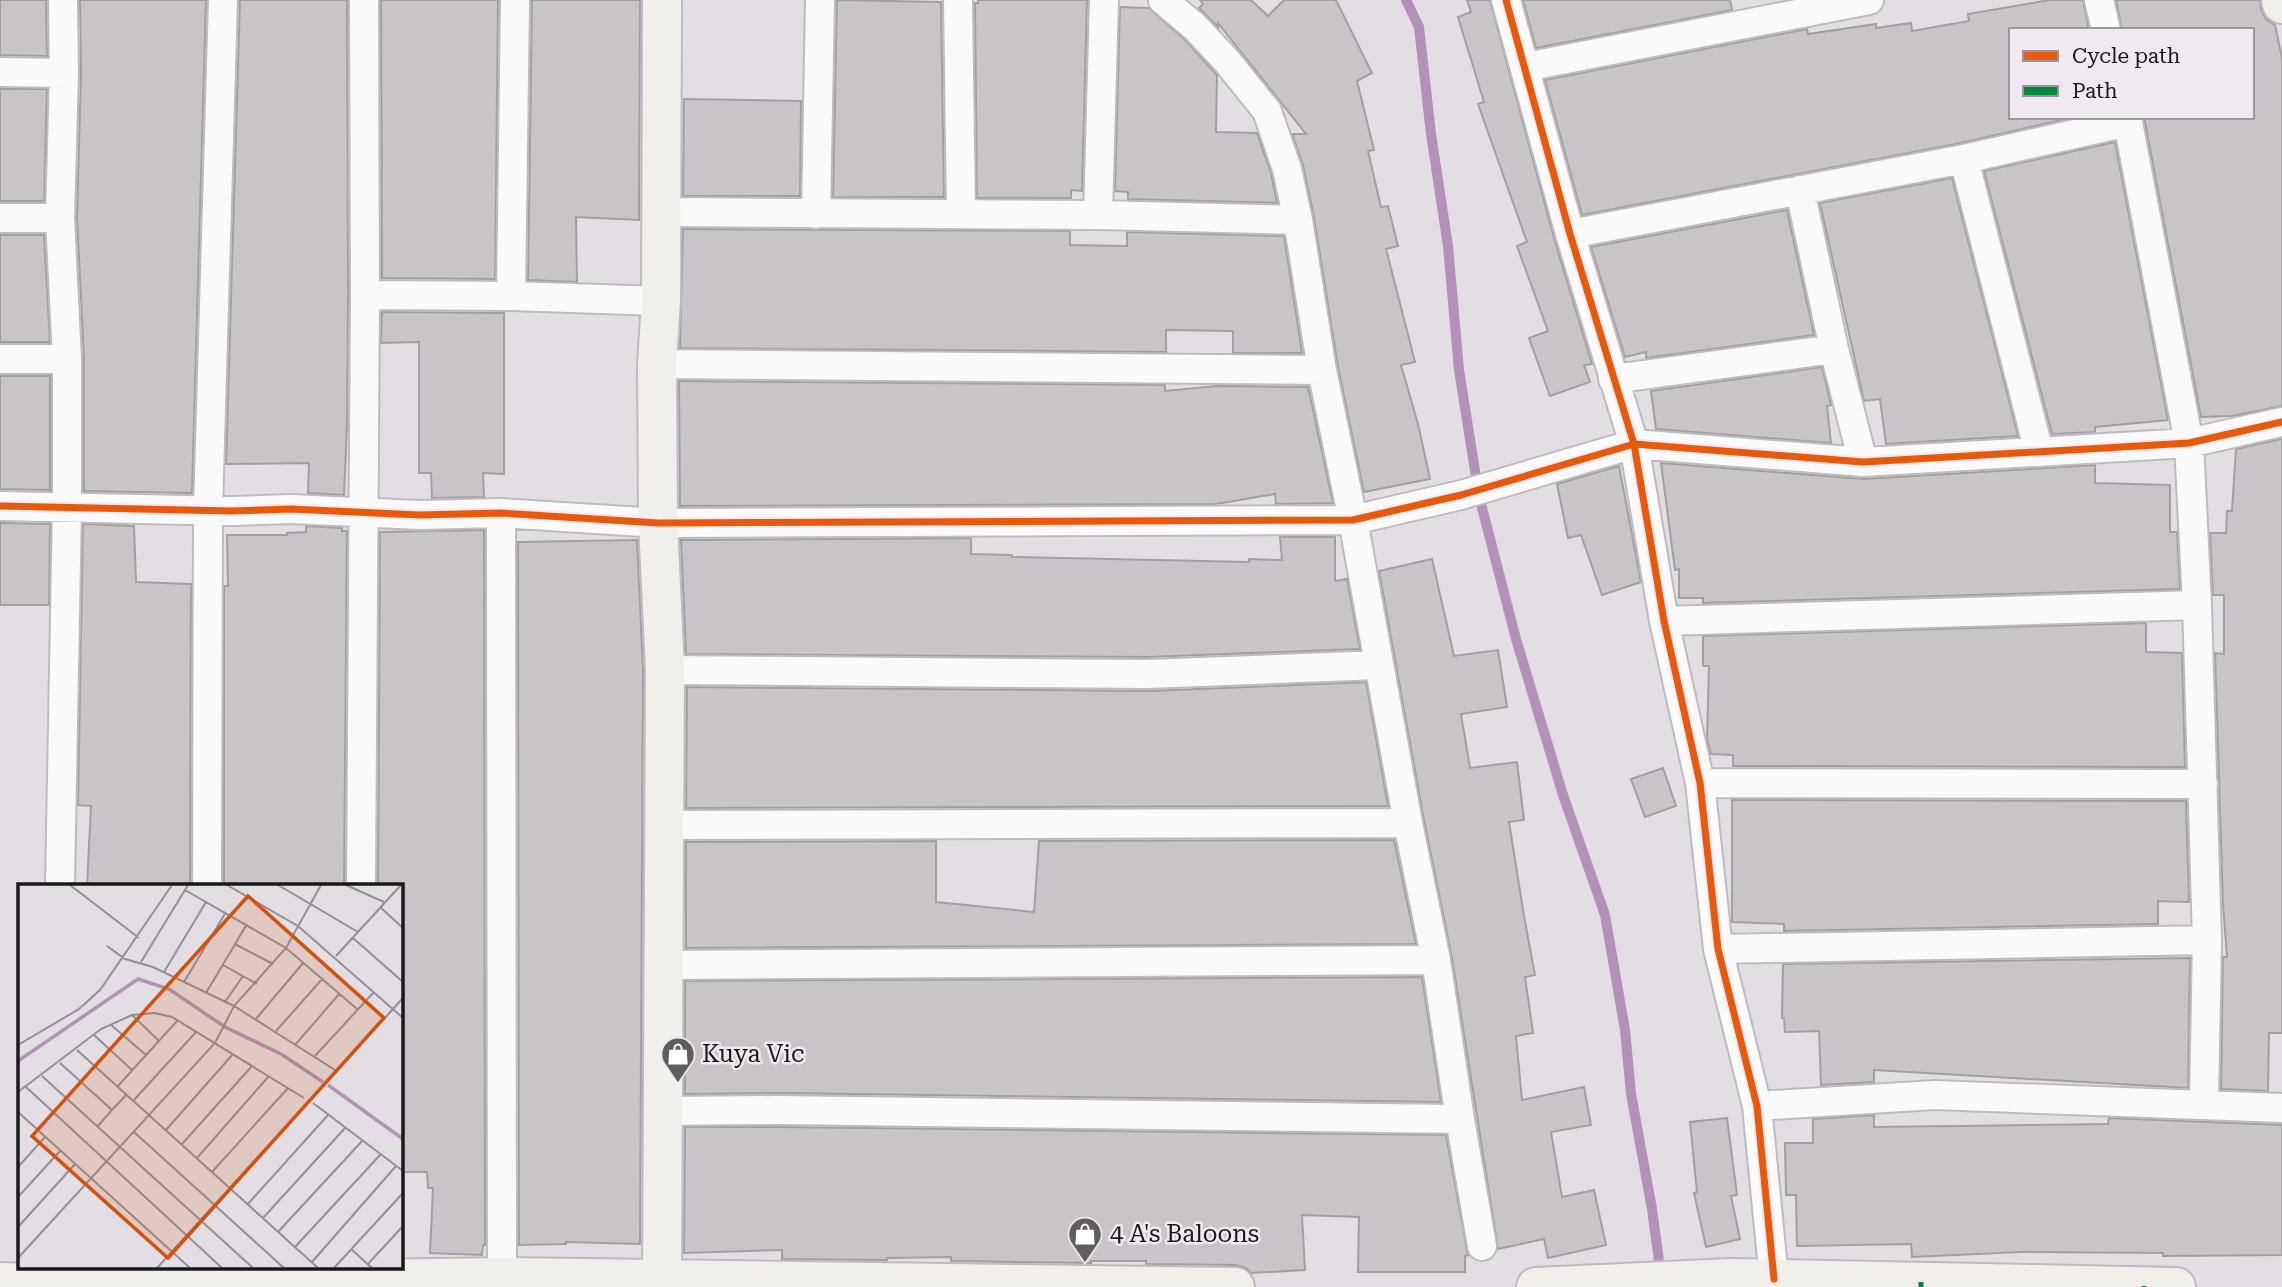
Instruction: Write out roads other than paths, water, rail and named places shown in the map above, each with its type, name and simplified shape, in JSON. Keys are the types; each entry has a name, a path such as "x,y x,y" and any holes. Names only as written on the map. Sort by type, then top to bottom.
{"street":[{"path":"60,884 67,506 67,359 60,219 63,0"},
{"path":"207,884 208,510 223,0"},
{"path":"361,884 364,0"},
{"path":"511,296 515,0"},
{"path":"662,0 661,301 657,364 658,523 665,670 662,1283"},
{"path":"816,214 820,0"},
{"path":"958,0 961,214"},
{"path":"1098,215 1104,0"},
{"path":"1163,0 1195,27 1226,60 1267,111 1287,169 1322,370 1436,960 1482,1246"},
{"path":"1506,0 1570,234 1634,444 1664,621 1700,783 1718,949 1757,1106 1774,1279"},
{"path":"1525,67 1869,0"},
{"path":"2099,0 2106,28"},
{"path":"0,72 64,73"},
{"path":"1570,234 1964,159 2128,120 2189,443 2197,605 2207,940 2204,1104"},
{"path":"1964,159 2039,452"},
{"path":"1800,190 1834,349 1863,461"},
{"path":"661,212 1098,215 1298,220"},
{"path":"0,218 60,219"},
{"path":"365,295 661,301"},
{"path":"1613,379 1834,349"},
{"path":"0,359 67,359"},
{"path":"657,364 1322,370"},
{"path":"0,506 291,509 419,515 501,513 658,523 1353,520 1461,495 1634,444 1863,461 2189,443 2282,422"},
{"path":"501,513 502,1282"},
{"path":"1664,621 2197,605"},
{"path":"665,670 1148,674 1379,665"},
{"path":"1700,783 2203,784"},
{"path":"664,825 1408,823"},
{"path":"1718,949 2207,940"},
{"path":"663,965 1436,960"},
{"path":"1757,1106 1935,1094 2282,1108"},
{"path":"662,1111 778,1110 1460,1119"},
{"path":"0,1282 53,1279 354,1278 502,1282 1235,1287"},
{"path":"1535,1287 1575,1283 1731,1278 2176,1287"}],"waterway":[{"path":"1406,0 1419,27 1431,134 1448,246 1459,370 1479,496 1516,639 1563,795 1605,915 1625,1030 1631,1094 1661,1276"}],"place":[{"name":"Kuya Vic","path":"678,1084"},
{"name":"4 A's Baloons","path":"1085,1264"}]}
